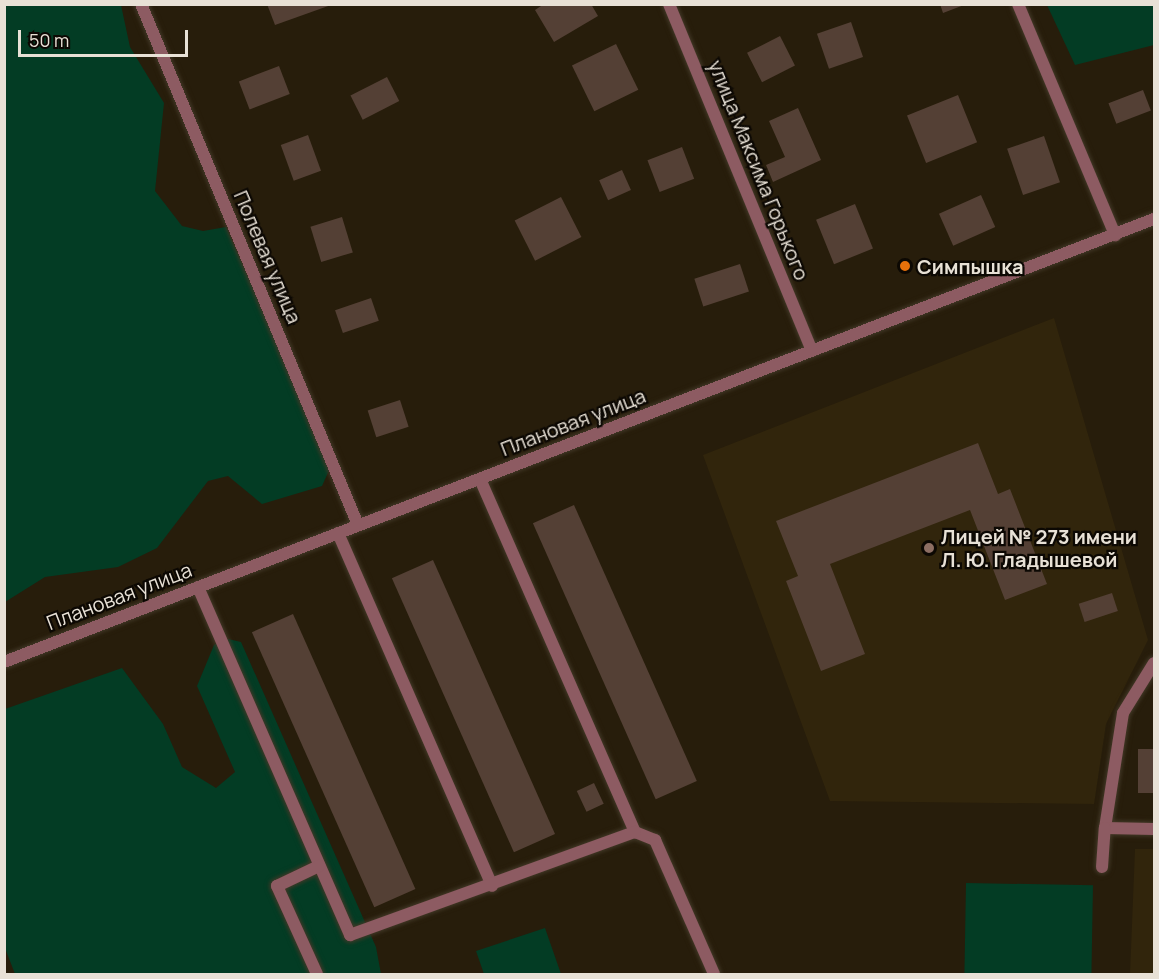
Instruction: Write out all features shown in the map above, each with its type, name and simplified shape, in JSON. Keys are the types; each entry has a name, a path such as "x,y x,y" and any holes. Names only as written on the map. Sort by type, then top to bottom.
{"street":[{"name":"Полевая улица","path":"141,4 358,525"},
{"name":"улица Максима Горького","path":"669,4 812,351"},
{"path":"1018,4 1115,235"},
{"name":"Плановая улица","path":"4,662 1155,219"},
{"path":"480,479 636,832 655,840 714,975"},
{"path":"338,533 492,886"},
{"path":"198,587 350,935 492,886 636,832"},
{"path":"1102,867 1105,828 1123,713 1155,663"},
{"path":"1105,828 1155,829"},
{"path":"317,975 277,886 320,866"}],"shaded area":[{"name":"Лицей № 273 имени Л. Ю. Гладышевой","path":"1054,318 1148,640 1106,724 1094,804 830,801 703,455"},
{"path":"1135,849 1154,849 1154,974 1130,974"}],"green space":[{"path":"5,5 121,5 130,47 164,103 155,191 182,226 203,231 226,227 331,466 322,486 262,504 228,476 208,481 157,548 118,567 45,577 5,602"},
{"path":"1047,5 1154,5 1154,45 1075,65"},
{"path":"224,638 241,642 376,947 381,974 15,974 5,948 5,709 122,668 163,724 182,767 216,788 235,772 197,686 214,645"},
{"path":"966,883 1093,885 1091,974 964,974"},
{"path":"545,928 561,974 484,974 476,951"}],"building":[{"path":"267,4 331,4 331,5 275,25"},
{"path":"544,4 591,4 598,16 554,42 535,10"},
{"path":"940,4 964,4 964,5 943,13"},
{"path":"851,22 863,57 829,69 817,34"},
{"path":"780,36 795,65 762,82 747,53"},
{"path":"616,44 638,90 594,111 572,65"},
{"path":"279,66 290,94 250,109 239,81"},
{"path":"387,77 399,101 363,120 350,96"},
{"path":"1143,90 1151,111 1116,124 1108,103"},
{"path":"958,95 977,142 926,163 907,116"},
{"path":"798,108 821,160 773,182 766,165 785,157 769,121"},
{"path":"308,135 321,171 294,181 281,145"},
{"path":"1044,136 1060,182 1023,195 1007,149"},
{"path":"682,147 694,179 660,192 647,160"},
{"path":"622,170 631,190 608,200 599,180"},
{"path":"981,195 995,227 953,246 939,214"},
{"path":"561,197 581,237 535,261 515,221"},
{"path":"855,204 873,249 834,264 816,220"},
{"path":"342,217 353,252 321,262 310,227"},
{"path":"740,264 749,292 703,306 694,279"},
{"path":"371,298 379,321 343,333 335,310"},
{"path":"400,400 409,427 376,437 368,411"},
{"path":"978,443 998,494 1010,489 1047,584 1005,600 970,510 830,564 865,654 821,671 786,581 798,576 776,521"},
{"path":"574,505 697,781 656,799 533,523"},
{"path":"433,560 555,834 514,852 392,578"},
{"path":"1112,593 1118,611 1085,622 1079,604"},
{"path":"293,614 415,889 374,907 252,632"},
{"path":"1138,749 1154,749 1154,793 1138,793"},
{"path":"594,783 604,804 587,812 577,791"}],"place":[{"name":"Симпышка","path":"905,266"},
{"name":"Лицей № 273 имени Л. Ю. Гладышевой","path":"929,548"}]}
